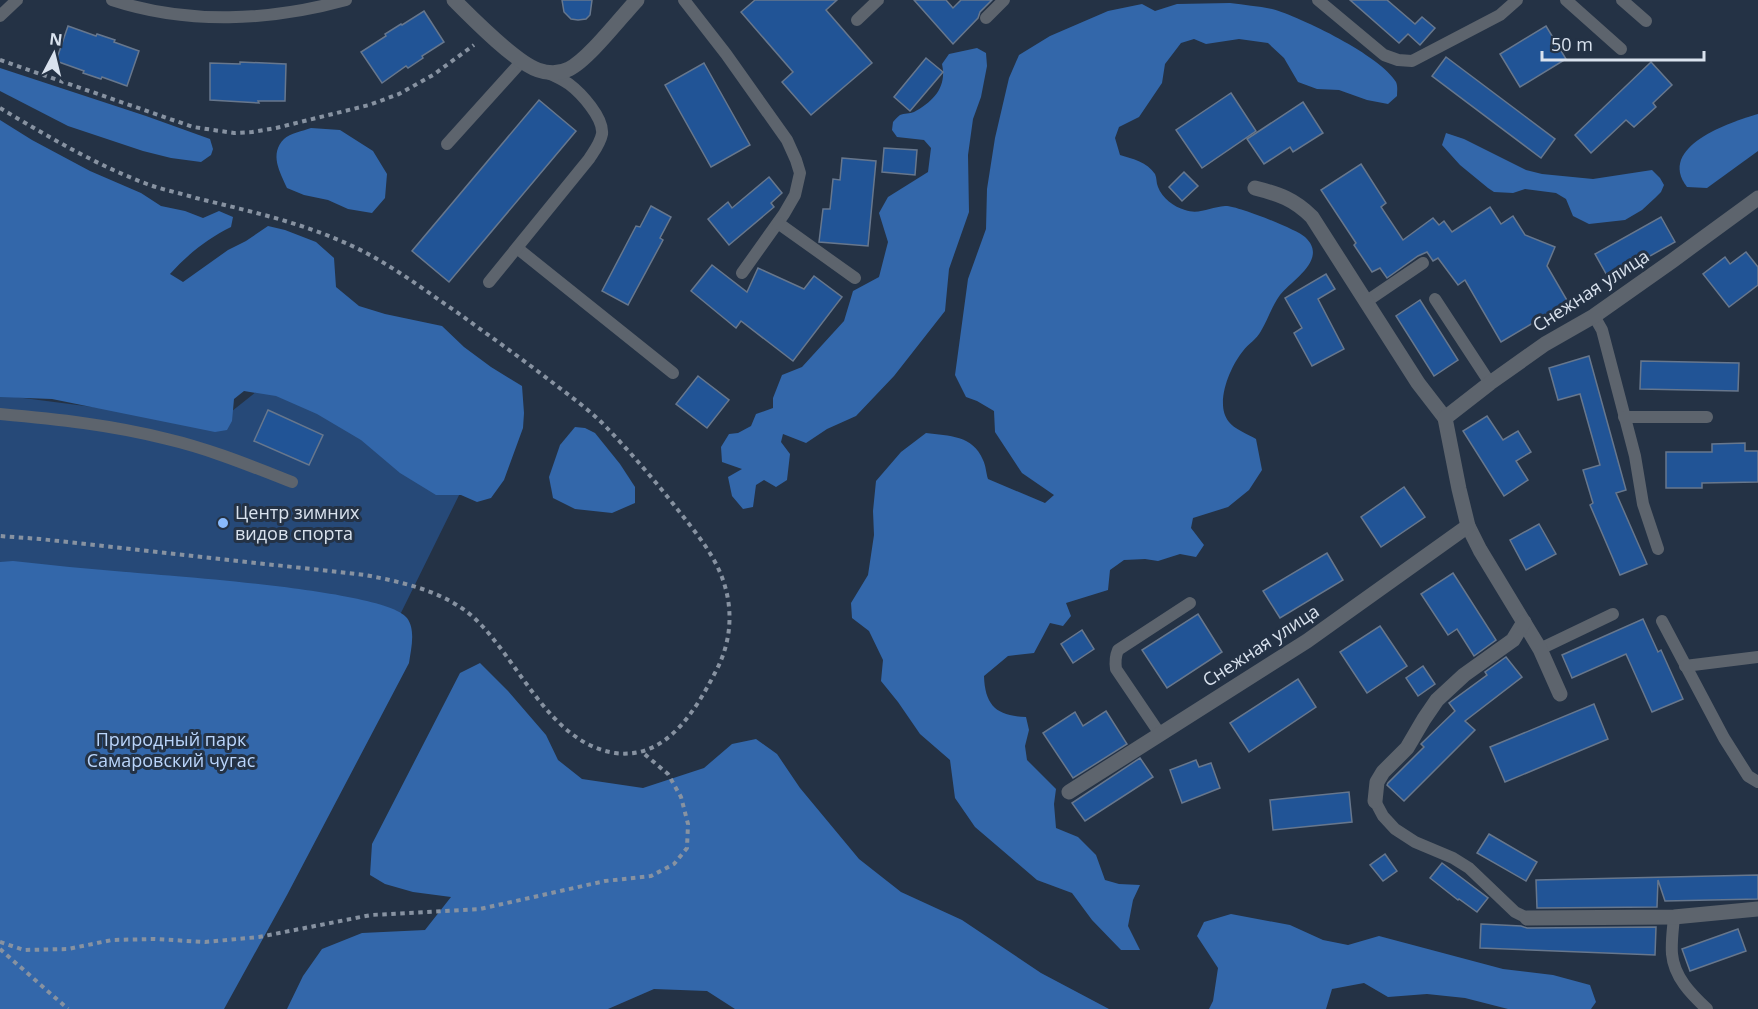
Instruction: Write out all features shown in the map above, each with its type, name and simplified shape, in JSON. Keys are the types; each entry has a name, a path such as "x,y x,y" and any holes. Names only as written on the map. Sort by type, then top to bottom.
{"street":[{"path":"454,0 522,61 536,70 548,73 559,73 579,63 637,0"},
{"path":"1255,188 1279,194 1300,205 1312,217 1418,382 1445,418 1468,526 1540,649 1560,694"},
{"name":"Снежная улица","path":"1445,418 1545,344 1594,316 1758,198"},
{"name":"Снежная улица","path":"1069,792 1307,641 1468,526"},
{"path":"1375,801 1377,782 1383,772 1407,748 1437,700 1464,675 1513,640 1524,622"},
{"path":"1527,918 1674,917 1758,909"}],"lane":[{"path":"0,16 17,0"},
{"path":"112,0 177,14 236,18 289,13 346,0"},
{"path":"684,0 726,54 787,140 800,173 795,195 742,273"},
{"path":"857,20 878,0"},
{"path":"986,18 1004,0"},
{"path":"1318,0 1384,55 1398,60 1412,61 1500,15 1517,0"},
{"path":"1566,0 1621,49"},
{"path":"1622,0 1646,21"},
{"path":"447,144 522,61"},
{"path":"577,91 575,73 579,63"},
{"path":"489,282 589,159 598,147 602,133 600,123 591,107 577,91 548,73"},
{"path":"778,223 855,278"},
{"path":"517,248 673,373"},
{"path":"1367,301 1423,263"},
{"path":"1435,299 1490,383"},
{"path":"1594,316 1602,330 1635,456 1643,504 1658,549"},
{"path":"0,414 60,419 168,439 218,454 292,482"},
{"path":"1624,417 1707,417"},
{"path":"1161,734 1116,669 1116,655 1118,650 1190,603"},
{"path":"1540,649 1613,614"},
{"path":"1662,621 1724,738 1748,776 1758,782"},
{"path":"1685,666 1758,657"},
{"path":"1375,801 1383,816 1395,830 1415,843 1461,863 1515,912 1527,918"},
{"path":"1674,917 1672,955 1677,973 1690,993 1707,1009"}],"path":[{"path":"0,60 194,127 224,132 252,132 369,105 399,94 433,75 490,34"},
{"path":"0,108 105,167 150,186 292,223 342,241 388,264 541,374 606,426 668,497 713,557 724,582 730,623 727,645 718,666 685,722 667,741 642,752 618,753 595,748 571,733 538,700 491,637 471,615 429,591 365,575 40,539 0,537"},
{"path":"0,942 24,950 68,949 112,940 155,939 205,942 260,937 371,915 480,909 605,882 651,876 674,864 687,848 688,824 681,796 668,774 642,752"},
{"path":"0,949 68,1009"}],"shaded area":[{"name":"Центр зимних видов спорта","path":"270,381 467,479 395,625 0,566 0,395 217,423"}],"green space":[{"path":"1230,3 1285,13 1339,39 1388,72 1396,82 1397,96 1388,104 1367,100 1339,90 1317,89 1298,82 1284,58 1268,43 1239,39 1206,44 1194,39 1181,43 1165,64 1162,83 1139,117 1119,127 1115,138 1120,155 1152,170 1162,195 1177,207 1195,212 1225,206 1253,213 1305,237 1313,253 1306,269 1280,295 1259,334 1238,358 1225,386 1223,406 1229,422 1256,439 1262,470 1249,490 1228,507 1193,518 1191,528 1204,545 1196,557 1180,554 1158,561 1124,560 1110,570 1108,590 1066,603 1071,616 1063,626 1050,623 1034,653 1008,656 984,676 987,695 994,707 1007,714 1026,717 1029,730 1025,746 1027,760 1056,789 1054,804 1056,828 1078,837 1096,855 1105,880 1119,884 1140,885 1133,900 1128,926 1140,950 1121,950 1092,920 1072,893 1037,880 975,827 955,798 950,760 920,734 881,681 883,660 869,631 852,618 851,603 868,575 874,535 873,511 876,481 901,452 926,433 952,436 967,441 979,452 988,479 1045,503 1054,495 1022,473 995,432 994,411 966,397 955,375 968,279 986,229 987,189 995,138 1009,78 1019,55 1050,36 1108,11 1142,4 1155,11 1177,4"},
{"path":"977,48 986,53 987,66 981,97 973,119 968,155 969,212 949,269 945,311 894,376 856,416 827,429 806,443 783,434 781,442 790,454 787,480 776,487 764,480 756,485 753,507 743,509 732,496 728,477 742,469 722,462 721,447 729,434 738,433 751,426 756,414 773,408 773,398 782,375 802,367 844,321 853,291 879,277 888,242 879,213 888,197 928,172 931,148 924,140 897,137 892,130 893,122 900,115 914,112 933,98 941,86 942,64 949,54"},
{"path":"0,68 210,139 213,149 211,155 201,162 171,158 68,126 0,91"},
{"path":"1758,114 1758,151 1707,188 1687,187 1680,173 1681,160 1688,148 1715,130"},
{"path":"0,120 90,171 141,193 161,206 203,218 219,211 233,217 231,227 198,248 170,274 183,282 228,250 268,226 285,230 316,242 334,258 336,287 359,306 442,326 464,347 522,386 523,428 504,480 491,498 477,502 461,495 436,495 400,473 361,440 317,414 276,396 244,391 234,399 232,421 227,430 215,432 52,399 0,397"},
{"path":"311,128 340,130 373,151 387,174 385,198 372,213 348,209 328,200 304,195 287,188 277,163 277,151 284,139"},
{"path":"1446,133 1464,139 1526,170 1542,174 1593,179 1652,170 1664,185 1661,192 1642,210 1625,220 1589,224 1573,216 1566,199 1556,193 1525,189 1513,193 1494,192 1460,165 1442,145"},
{"path":"575,427 585,428 595,433 620,464 635,487 635,503 612,513 575,509 553,498 549,477 560,445"},
{"name":"Природный парк Самаровский чугас","path":"13,561 229,581 320,592 391,608 407,618 410,623 412,640 409,663 287,895 224,1009 0,1009 0,562"},
{"path":"480,663 546,735 558,760 582,779 643,788 704,768 732,744 756,739 777,754 800,788 859,859 901,892 962,920 1041,973 1109,1009 735,1009 707,991 654,989 608,1009 287,1009 303,976 322,949 362,933 425,930 451,897 413,892 385,884 370,875 372,844 460,673"},
{"path":"1231,914 1290,925 1323,940 1348,945 1379,936 1503,969 1553,975 1590,985 1596,1002 1591,1009 1508,1009 1465,998 1427,994 1388,997 1364,983 1332,989 1326,1009 1209,1009 1213,1001 1218,968 1197,936 1204,922"}],"building":[{"path":"562,0 592,0 590,15 586,19 571,19 564,12"},
{"path":"755,0 837,0 826,10 872,63 811,115 782,82 793,72 741,12"},
{"path":"914,0 946,0 953,8 961,0 992,0 953,44"},
{"path":"1350,0 1387,0 1415,24 1422,17 1435,28 1420,45 1408,34 1399,43"},
{"path":"424,11 444,42 408,68 406,66 382,83 361,52 386,36 385,34"},
{"path":"68,26 115,40 114,42 139,51 127,86 83,73 84,71 56,61"},
{"path":"1546,26 1566,59 1520,87 1500,54"},
{"path":"1446,57 1555,139 1541,158 1432,76"},
{"path":"926,58 943,72 910,111 894,97"},
{"path":"240,62 286,64 285,101 258,101 259,103 210,100 210,63 240,64"},
{"path":"1651,62 1672,85 1653,103 1656,107 1634,127 1626,120 1591,153 1575,135"},
{"path":"704,63 750,145 711,167 665,85"},
{"path":"1231,93 1256,131 1202,168 1176,130"},
{"path":"539,100 576,131 449,282 412,251"},
{"path":"1303,102 1323,133 1293,152 1290,147 1264,164 1247,139"},
{"path":"884,148 917,150 915,175 882,172"},
{"path":"842,158 876,161 868,246 819,242 823,209 830,209 833,179 840,180"},
{"path":"1361,164 1386,203 1381,207 1403,240 1433,218 1439,225 1444,221 1452,232 1490,207 1501,224 1513,216 1525,235 1555,247 1547,266 1568,302 1501,342 1465,280 1458,285 1438,258 1433,261 1427,252 1387,278 1380,268 1372,272 1321,190"},
{"path":"1184,172 1198,186 1182,201 1169,187"},
{"path":"769,177 782,193 771,203 774,207 729,245 708,219 728,202 732,208"},
{"path":"651,206 671,217 660,238 663,240 628,305 602,291 636,226 640,227"},
{"path":"1661,217 1675,242 1609,279 1595,254"},
{"path":"1746,252 1758,267 1758,285 1729,307 1703,274 1725,257 1730,264"},
{"path":"712,265 747,292 758,268 804,289 814,276 842,297 793,361 741,321 736,328 691,291"},
{"path":"1326,274 1335,289 1318,299 1344,349 1312,366 1294,333 1302,328 1285,298"},
{"path":"1420,300 1458,360 1434,376 1396,316"},
{"path":"1589,356 1626,490 1616,493 1647,564 1620,575 1590,505 1593,503 1583,470 1600,465 1580,394 1558,400 1549,368"},
{"path":"1641,361 1739,363 1738,391 1640,389"},
{"path":"698,376 729,400 707,428 676,404"},
{"path":"268,410 323,435 309,465 254,441"},
{"path":"1487,416 1503,440 1518,431 1531,452 1516,461 1528,480 1504,496 1463,431"},
{"path":"1745,443 1745,451 1758,451 1758,482 1702,483 1702,488 1666,488 1666,452 1712,452 1712,444"},
{"path":"1404,487 1425,517 1381,547 1361,517"},
{"path":"1539,524 1556,554 1526,570 1510,540"},
{"path":"1327,553 1343,580 1280,618 1263,591"},
{"path":"1453,573 1496,640 1474,656 1457,629 1448,635 1421,594"},
{"path":"1198,614 1222,652 1167,688 1142,650"},
{"path":"1643,619 1658,652 1661,650 1683,699 1652,712 1626,654 1572,678 1562,655"},
{"path":"1380,626 1407,666 1367,693 1340,652"},
{"path":"1082,630 1094,649 1073,663 1061,644"},
{"path":"1506,657 1522,677 1465,721 1475,730 1404,801 1387,785 1388,783 1424,747 1421,744 1455,711 1449,703 1487,675 1485,672"},
{"path":"1423,666 1435,684 1418,696 1406,678"},
{"path":"1298,679 1316,707 1249,752 1230,723"},
{"path":"1594,704 1608,739 1505,782 1490,747"},
{"path":"1106,711 1127,744 1073,778 1043,733 1075,712 1083,726"},
{"path":"1140,758 1153,777 1085,821 1072,803"},
{"path":"1196,760 1199,767 1211,763 1220,788 1182,803 1170,770"},
{"path":"1349,792 1352,822 1273,830 1270,800"},
{"path":"1489,834 1537,862 1526,881 1477,853"},
{"path":"1385,854 1397,871 1383,881 1370,865"},
{"path":"1442,863 1488,898 1477,912 1430,878"},
{"path":"1758,875 1758,899 1665,901 1658,880 1657,907 1537,908 1536,880"},
{"path":"1481,924 1527,928 1656,927 1655,955 1480,948"},
{"path":"1738,929 1746,951 1690,971 1682,949"}],"place":[{"name":"Центр зимних видов спорта","path":"223,523"}]}
